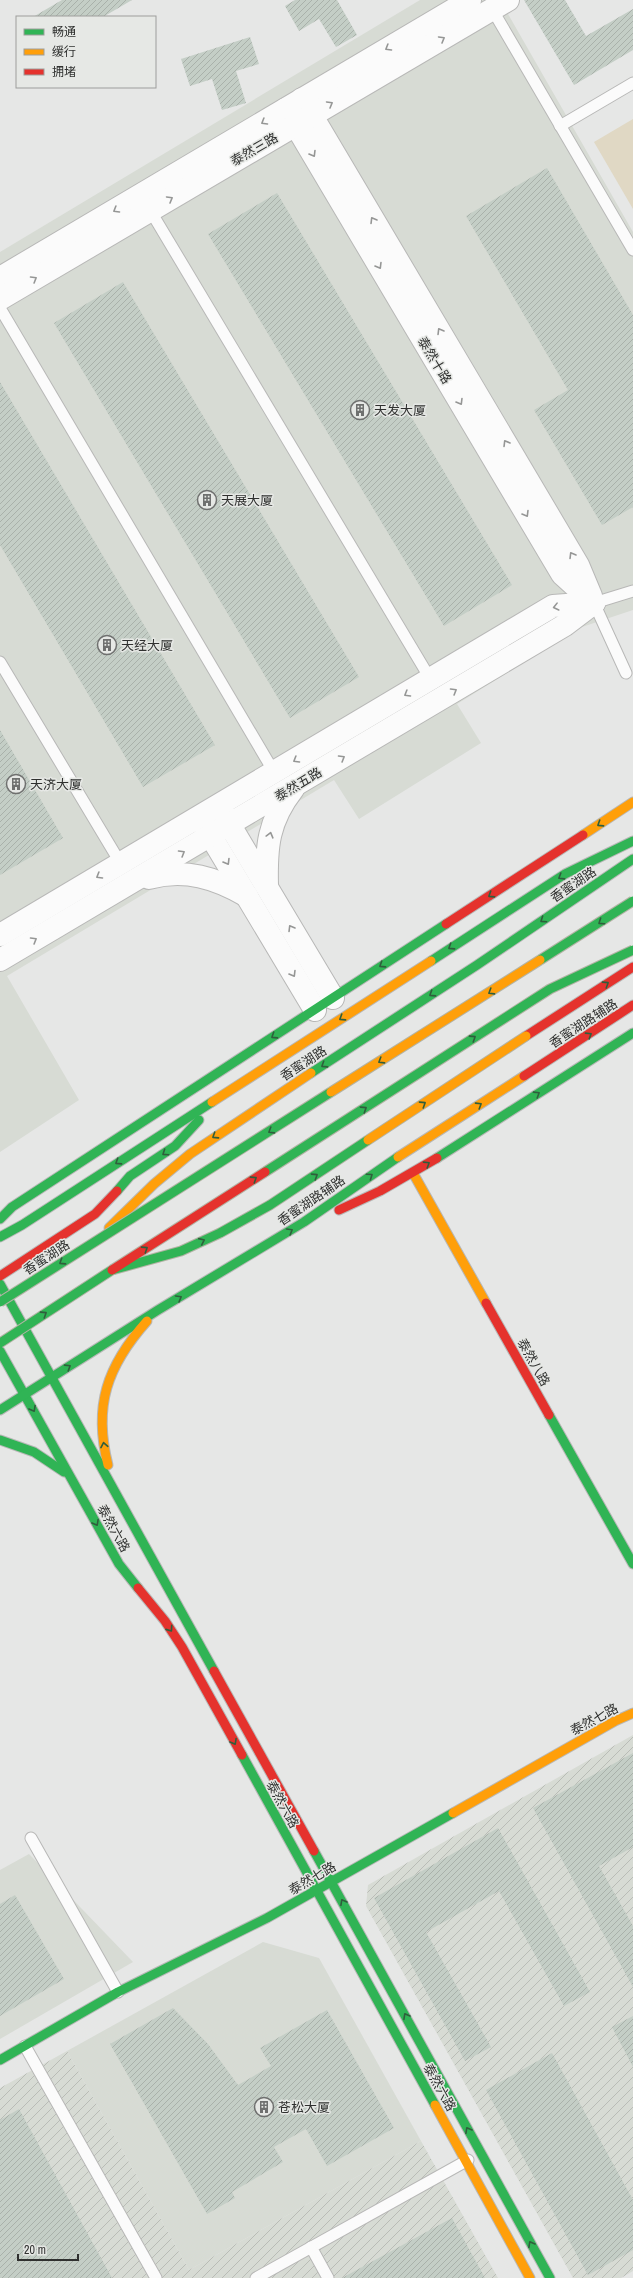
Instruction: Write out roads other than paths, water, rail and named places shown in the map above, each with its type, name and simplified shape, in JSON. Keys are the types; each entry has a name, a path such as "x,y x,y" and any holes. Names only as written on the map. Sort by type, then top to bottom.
{"main road":[{"path":"0,1219 12,1207 633,802"},
{"path":"0,1237 22,1225 565,874 600,855 633,841"},
{"name":"香蜜湖路","path":"0,1302 95,1241 144,1192 180,1161 477,965 633,859"},
{"path":"95,1241 633,901"},
{"path":"0,1343 550,989 633,950"},
{"path":"112,1270 181,1251 220,1233 270,1205 633,966"},
{"name":"香蜜湖路辅路","path":"0,1410 158,1310 304,1222 395,1159 633,1006"},
{"path":"304,1222 380,1192 413,1173 633,1033"},
{"path":"0,1276 95,1214 112,1198 130,1176 175,1146 222,1096"},
{"name":"泰然八路","path":"413,1173 633,1564"},
{"name":"泰然六路","path":"0,1284 119,1496 550,2278"},
{"name":"泰然六路","path":"119,1496 107,1462 102,1433 102,1402 109,1375 129,1339 158,1310"},
{"name":"泰然六路","path":"0,1351 119,1564 174,1635 530,2278"},
{"path":"0,1440 10,1442 51,1461 70,1477"},
{"name":"泰然七路","path":"0,2060 118,1992 267,1918 615,1721 633,1713"}],"street":[{"name":"泰然三路","path":"0,299 150,210 470,0"},
{"name":"泰然三路","path":"0,278 495,3"},
{"name":"泰然十路","path":"299,112 578,565 594,603"},
{"name":"泰然五路","path":"0,936 554,606 594,603"},
{"name":"泰然五路","path":"0,960 564,625 594,603"},
{"path":"267,887 268,840 281,804 296,785"},
{"path":"218,806 333,998"},
{"path":"200,817 315,1010"},
{"path":"130,883 157,876 191,874 228,885 247,896"}],"lane":[{"path":"495,3 560,126 633,250"},
{"path":"560,126 633,83"},
{"path":"150,210 431,680"},
{"path":"0,308 274,772"},
{"name":"泰然五路","path":"594,603 633,591"},
{"name":"泰然十路","path":"594,603 626,673"},
{"path":"0,662 121,864"},
{"path":"31,1838 118,1992"},
{"path":"24,2046 156,2278"},
{"path":"256,2278 481,2153"},
{"path":"311,2247 328,2278"}],"place":[{"name":"天发大厦","path":"360,410"},
{"name":"天展大厦","path":"207,500"},
{"name":"天经大厦","path":"107,645"},
{"name":"天济大厦","path":"16,784"},
{"name":"苍松大厦","path":"264,2107"}]}
